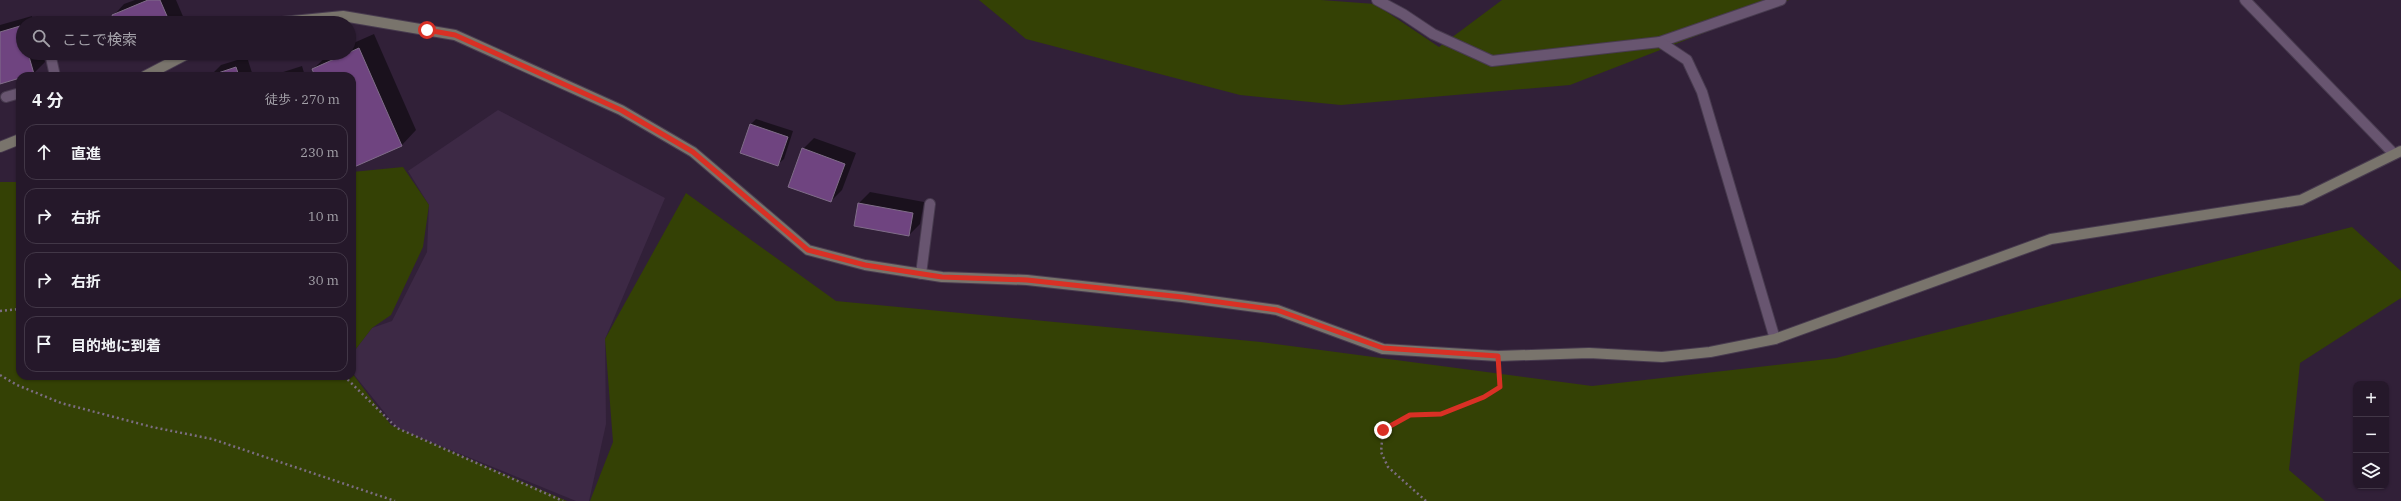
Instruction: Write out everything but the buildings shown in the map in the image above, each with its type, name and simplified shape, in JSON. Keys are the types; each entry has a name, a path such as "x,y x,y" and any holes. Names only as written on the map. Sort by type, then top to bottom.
{"street":[{"path":"1377,0 1403,14 1433,34 1492,61 1660,42 1780,0"},
{"path":"356,18 455,35 621,110 693,152 808,250 865,265 942,277 1027,280 1182,297 1277,310 1383,348 1498,356 1589,353 1662,358 1710,352 1775,339 2051,239 2301,200 2399,154 2246,0"},
{"path":"1660,42 1687,60 1702,92 1775,339"},
{"path":"52,60 54,72"},
{"path":"153,72 176,60"},
{"path":"6,97 16,94"},
{"path":"0,147 16,141"},
{"path":"921,274 930,204"}],"path":[{"path":"0,311 16,309"},
{"path":"1426,501 1388,467 1381,452 1383,430 1410,415 1441,414 1484,397 1500,387 1498,356"},
{"path":"0,375 17,385 61,403 152,427 212,439 395,501"},
{"path":"348,380 397,428 563,501"}],"shaded area":[{"path":"498,110 665,198 605,339 606,424 589,501 576,501 397,428 356,377 356,349 372,328 392,321 427,252 429,205 408,171"}],"green space":[{"path":"979,0 1321,0 1375,4 1439,47 1502,0 1789,0 1570,85 1341,105 1240,95 1026,39"},
{"path":"403,167 429,205 423,247 391,315 372,328 356,349 356,172"},
{"path":"0,182 16,182 16,380 356,380 356,378 391,425 567,501 0,501"},
{"path":"686,193 836,301 1261,342 1592,386 1836,358 2352,227 2401,271 2401,298 2300,363 2289,470 2325,501 590,501 613,442 605,339"}],"route":[{"path":"427,30 455,35 621,110 693,152 808,250 865,265 942,277 1027,280 1182,297 1277,310 1383,348 1498,356 1500,387 1484,397 1441,414 1410,415 1383,430"}]}
